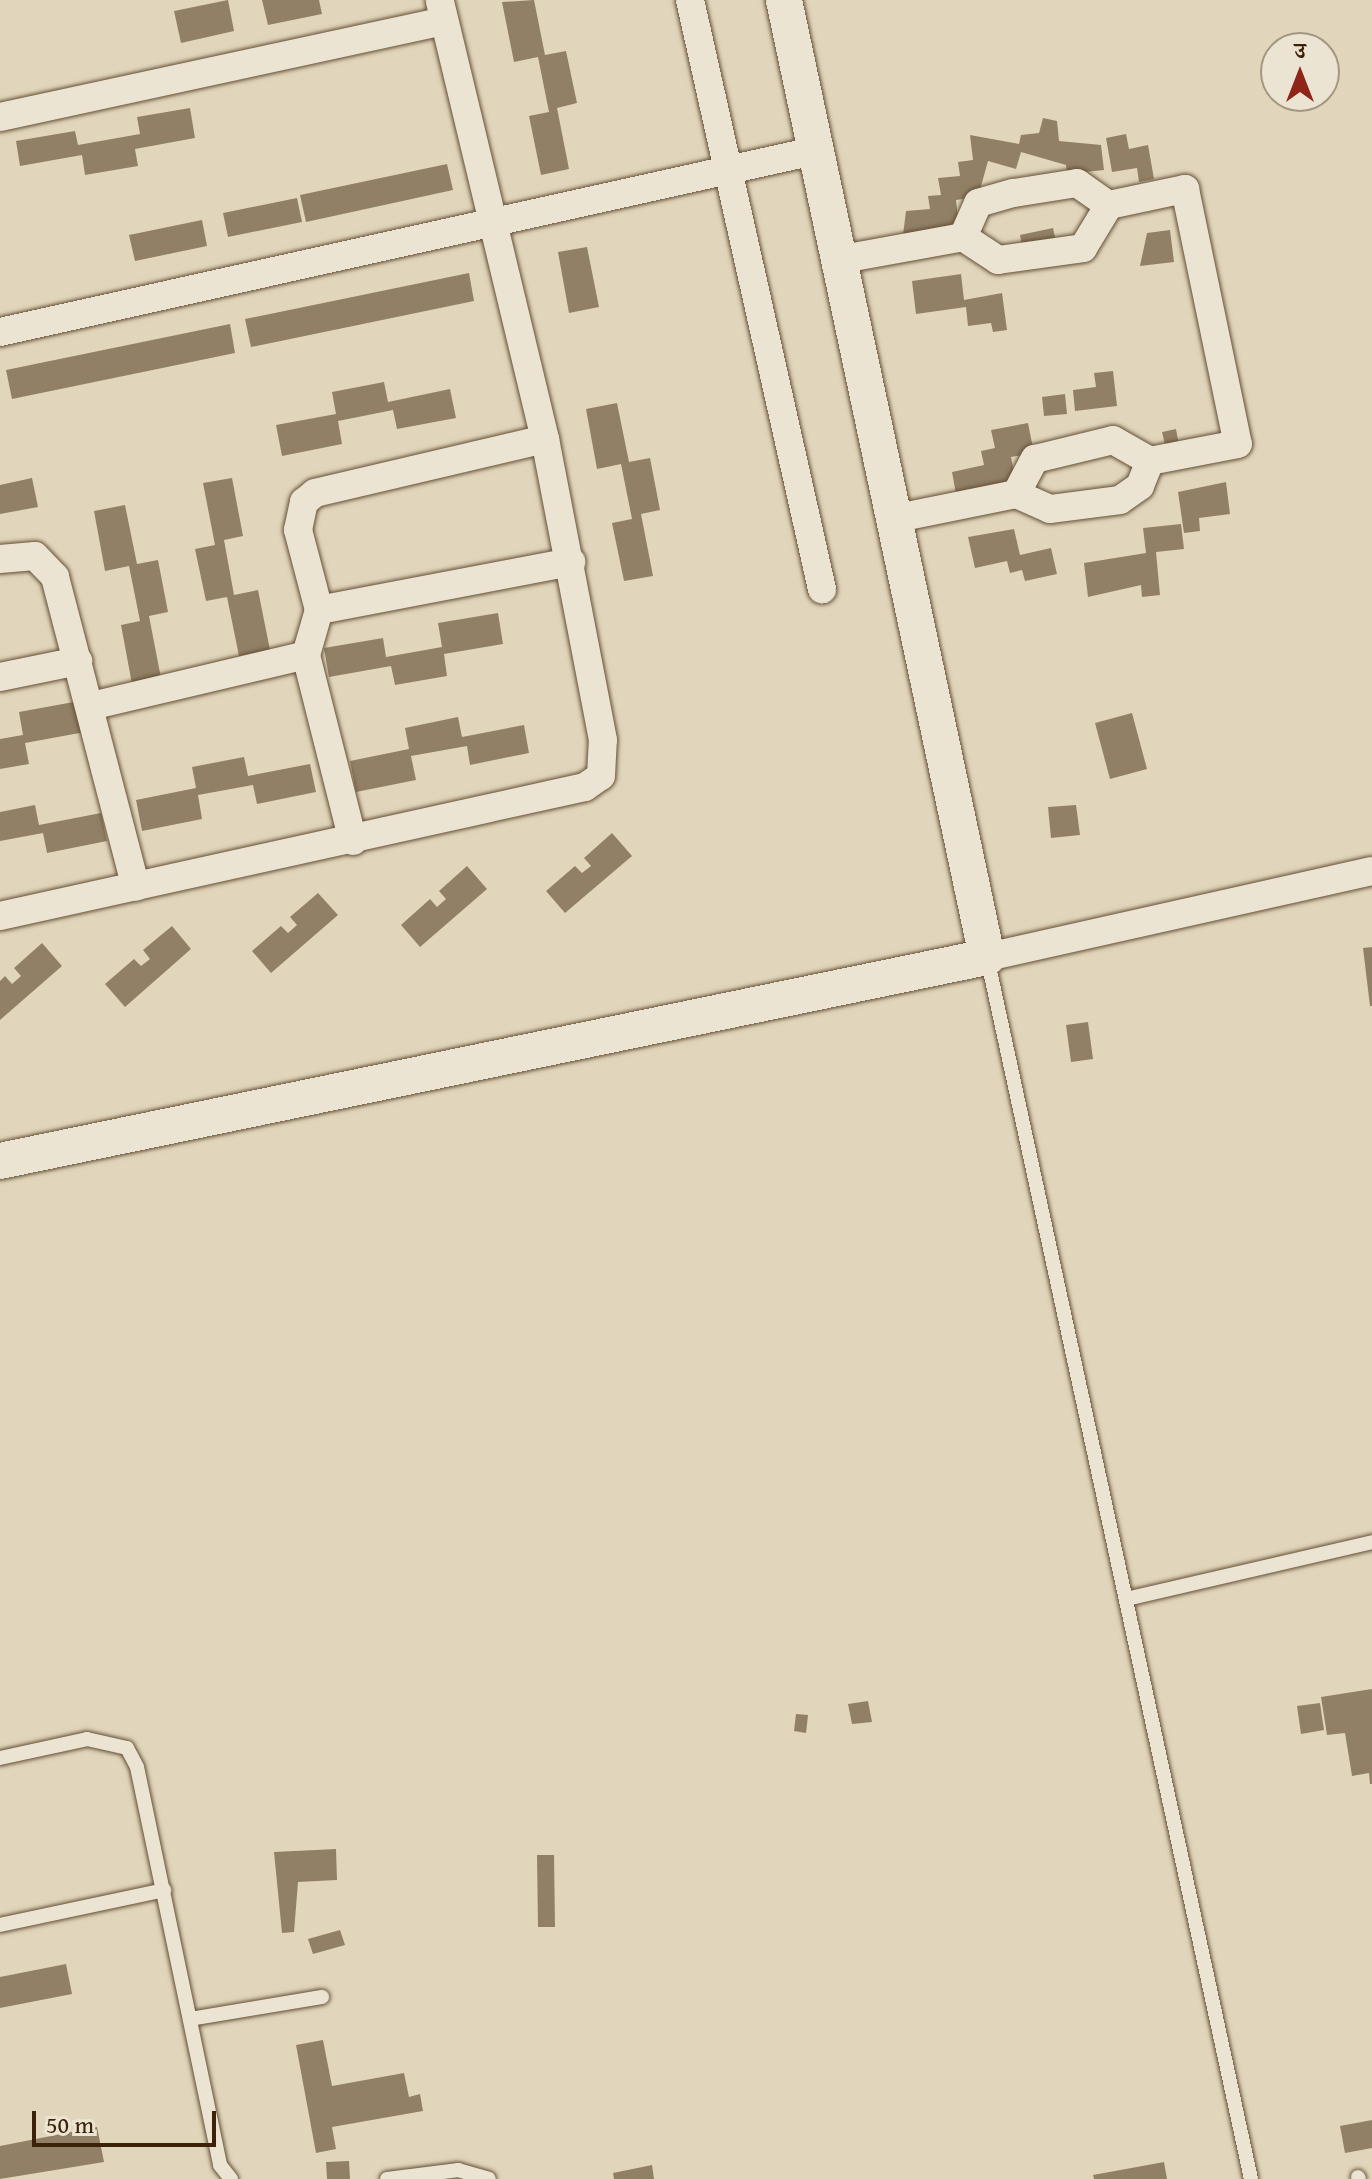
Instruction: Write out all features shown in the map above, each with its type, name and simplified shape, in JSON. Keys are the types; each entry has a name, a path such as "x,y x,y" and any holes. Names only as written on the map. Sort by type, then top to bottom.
{"street":[{"path":"690,0 731,169 822,589"},
{"path":"784,0 987,957"},
{"path":"0,117 442,10 498,222 571,562 604,749 601,776 585,787 353,841 0,916"},
{"path":"0,332 814,151"},
{"path":"963,237 978,203 1014,193 1077,183 1109,205 1185,189 1238,444 1150,461 1113,440 1048,455 1023,472 1016,494"},
{"path":"837,260 963,237 998,260 1083,248 1109,205"},
{"path":"353,841 306,655 319,610 298,530 304,502 315,493 545,439"},
{"path":"892,519 1016,494 1050,509 1120,500 1140,486 1150,461"},
{"path":"0,559 35,556 47,564 91,706 136,887"},
{"path":"319,610 571,562"},
{"path":"91,706 306,655"},
{"path":"0,677 78,661"},
{"path":"0,1161 987,957 1372,871"}],"lane":[{"path":"987,957 1251,2179"},
{"path":"1126,1599 1372,1542"},
{"path":"0,1758 87,1739 127,1748 164,1890 220,2165 231,2179"},
{"path":"0,1925 164,1890"},
{"path":"190,2019 322,1997"},
{"path":"387,2179 458,2170 489,2179"}],"building":[{"path":"228,0 234,31 181,43 174,11"},
{"path":"262,0 319,0 322,14 268,25"},
{"path":"534,0 545,55 566,51 577,103 557,108 569,169 541,175 529,116 549,112 538,57 514,62 502,2"},
{"path":"190,108 195,138 135,149 138,166 85,175 82,155 20,166 16,141 75,131 78,145 140,134 137,117"},
{"path":"1043,118 1057,121 1059,141 1101,145 1104,170 1067,174 1066,165 1021,152 1016,169 988,161 978,197 956,200 960,236 902,243 906,211 930,209 928,196 941,195 938,178 960,176 958,162 973,160 970,135 1019,144 1021,135 1039,133"},
{"path":"1126,134 1129,149 1148,145 1154,179 1139,182 1137,168 1112,172 1106,138"},
{"path":"447,164 453,190 306,222 300,195"},
{"path":"297,198 302,222 228,237 223,213"},
{"path":"202,220 207,246 135,261 129,235"},
{"path":"1053,228 1057,246 1023,252 1020,235"},
{"path":"1170,230 1174,262 1140,266 1147,233"},
{"path":"587,247 599,307 569,313 558,252"},
{"path":"469,273 474,301 251,347 245,319"},
{"path":"961,274 964,300 1002,293 1007,330 993,332 991,323 968,326 966,307 916,314 912,281"},
{"path":"230,324 235,353 12,399 6,370"},
{"path":"1113,371 1117,406 1075,411 1073,390 1096,387 1094,373"},
{"path":"384,382 388,402 450,389 456,418 397,429 393,410 338,421 342,444 282,456 276,425 336,414 332,392"},
{"path":"1065,394 1067,414 1044,416 1042,397"},
{"path":"617,403 629,462 650,458 660,510 641,514 653,576 624,581 612,523 632,519 621,464 597,469 586,409"},
{"path":"1028,423 1034,453 1011,457 1017,487 956,494 952,472 984,465 981,451 995,448 991,430"},
{"path":"1176,429 1180,450 1167,453 1162,432"},
{"path":"32,478 38,507 0,514 0,485"},
{"path":"232,478 243,536 224,540 234,595 258,590 270,650 239,656 227,597 206,601 195,549 215,545 203,483"},
{"path":"1226,482 1230,514 1199,518 1200,531 1184,533 1178,492"},
{"path":"125,505 137,564 158,560 168,612 149,616 161,678 132,684 121,625 140,621 129,566 105,571 94,511"},
{"path":"1181,524 1184,549 1156,552 1160,595 1142,597 1141,585 1088,597 1084,563 1146,553 1143,528"},
{"path":"1014,529 1020,555 1051,548 1057,574 1025,581 1022,570 1010,573 1007,561 975,568 968,537"},
{"path":"498,613 503,644 444,654 447,676 395,685 391,666 329,677 324,648 383,638 386,657 442,647 438,623"},
{"path":"79,701 85,732 25,743 29,764 0,769 0,739 23,735 19,712"},
{"path":"1132,713 1147,769 1110,779 1095,723"},
{"path":"458,717 462,737 524,725 529,753 470,765 467,746 411,756 416,780 356,792 350,761 409,749 405,728"},
{"path":"244,757 248,776 310,764 316,792 257,804 253,785 198,795 202,819 142,831 136,800 196,788 192,767"},
{"path":"35,805 39,825 101,813 107,841 47,853 43,833 0,841 0,812"},
{"path":"1076,805 1080,835 1051,838 1048,807"},
{"path":"612,833 632,856 565,913 546,891 575,866 582,873 591,866 584,858"},
{"path":"467,866 487,889 420,947 401,925 430,899 437,907 446,899 439,891"},
{"path":"318,893 338,915 271,973 252,951 281,926 288,933 297,925 290,917"},
{"path":"172,926 191,949 125,1007 105,984 134,959 141,966 150,959 143,950"},
{"path":"42,943 62,966 0,1020 0,981 5,976 12,984 21,976 14,968"},
{"path":"1372,947 1372,1006 1370,1006 1363,948"},
{"path":"1088,1022 1093,1059 1071,1062 1066,1025"},
{"path":"1372,1689 1370,1784 1369,1773 1352,1776 1345,1733 1327,1735 1321,1697"},
{"path":"868,1701 872,1722 852,1724 848,1704"},
{"path":"1320,1703 1324,1730 1301,1734 1297,1706"},
{"path":"796,1714 808,1715 806,1733 794,1731"},
{"path":"336,1849 337,1880 298,1882 294,1932 282,1933 274,1852"},
{"path":"537,1855 554,1855 555,1927 538,1927"},
{"path":"340,1930 345,1945 313,1954 308,1939"},
{"path":"66,1964 72,1994 0,2008 0,1977"},
{"path":"323,2040 332,2086 404,2073 409,2097 420,2094 423,2111 332,2127 336,2149 316,2153 296,2045"},
{"path":"1372,2120 1372,2148 1345,2153 1340,2126"},
{"path":"97,2127 104,2162 0,2179 0,2146"},
{"path":"349,2161 350,2179 327,2179 326,2162"},
{"path":"1164,2162 1167,2179 1094,2179 1093,2175"},
{"path":"652,2165 654,2179 614,2179 613,2173"}]}
